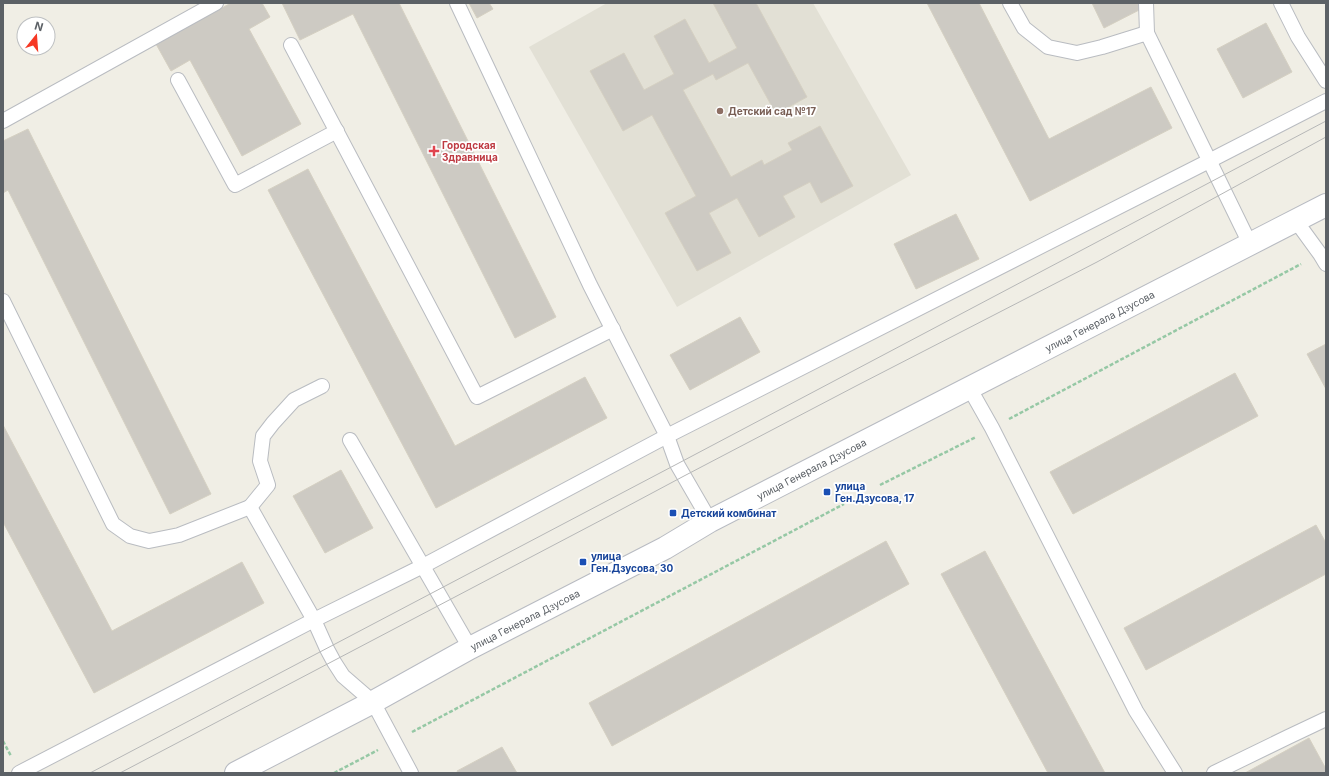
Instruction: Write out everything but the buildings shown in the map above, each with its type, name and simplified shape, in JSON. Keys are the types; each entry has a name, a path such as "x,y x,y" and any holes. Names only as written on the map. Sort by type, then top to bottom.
{"street":[{"name":"улица Генерала Дзусова","path":"236,773 374,702 470,648 665,548 710,522 1326,205"}],"lane":[{"path":"3,121 216,3"},
{"path":"456,3 590,285 667,436 677,464 710,522"},
{"path":"1010,3 1024,28 1048,47 1077,53 1147,33"},
{"path":"1146,3 1147,33 1250,244"},
{"path":"1281,3 1298,36 1326,81"},
{"path":"292,45 477,397 612,329"},
{"path":"178,80 234,185 337,132"},
{"path":"19,773 314,620 423,566 667,436 1326,101"},
{"path":"1296,221 1326,264"},
{"path":"3,301 113,524 130,536 149,541 179,535 250,507 268,485 260,461 263,436 294,400 322,386"},
{"path":"970,388 992,428 1136,711 1175,773"},
{"path":"350,440 470,648"},
{"path":"250,507 314,620 326,649 343,676 374,702 411,773"},
{"path":"1214,773 1326,719"}],"path":[{"path":"880,485 992,428 1302,264"},
{"path":"412,731 844,504"},
{"path":"334,773 395,741"}],"shaded area":[{"name":"Детский сад №17","path":"607,3 813,3 911,175 677,307 529,47"}],"tram line":[{"path":"90,773 1326,121"},
{"path":"120,773 856,386 1097,262 1326,137"}],"place":[{"name":"Детский сад №17","path":"720,111"},
{"name":"Городская Здравница","path":"434,151"},
{"name":"улица Ген.Дзусова, 17","path":"827,492"},
{"name":"Детский комбинат","path":"673,513"},
{"name":"улица Ген.Дзусова, 30","path":"583,562"}]}
